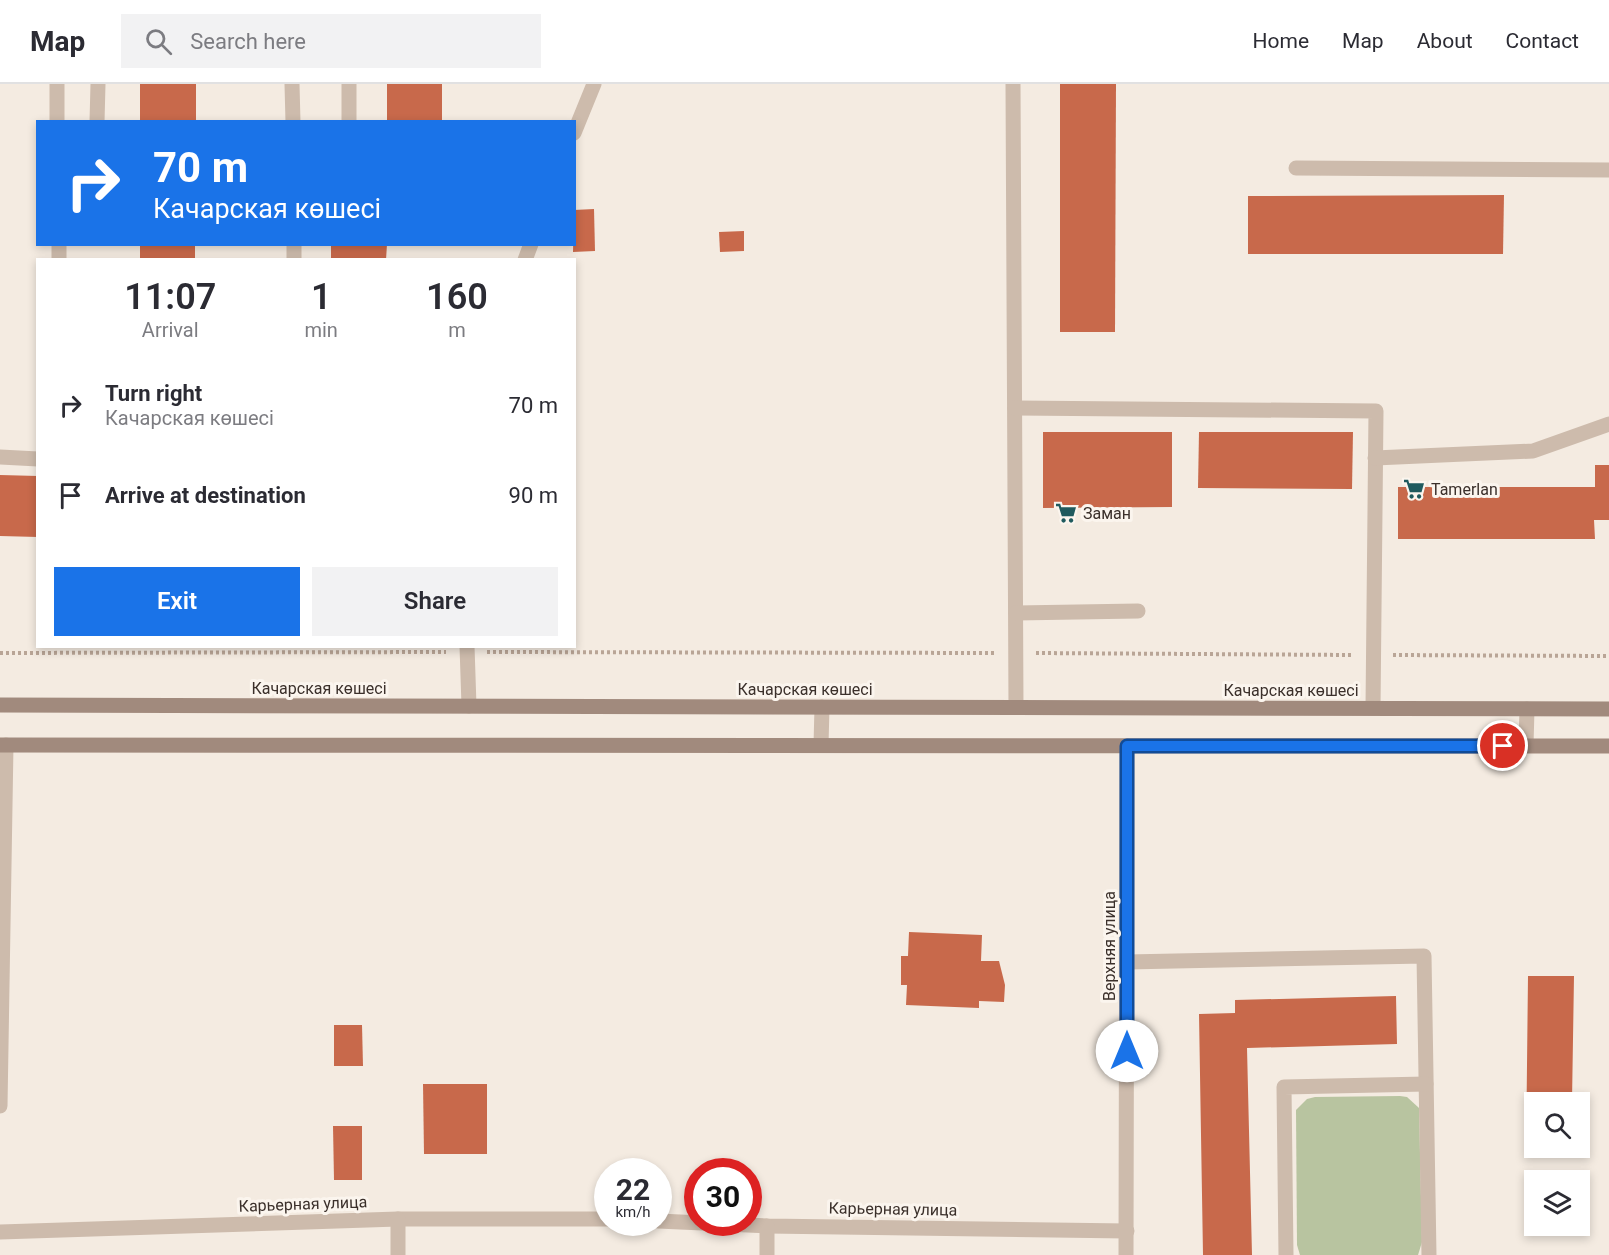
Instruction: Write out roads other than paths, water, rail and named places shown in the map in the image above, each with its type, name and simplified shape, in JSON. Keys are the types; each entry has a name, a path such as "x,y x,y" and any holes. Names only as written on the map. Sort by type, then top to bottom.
{"main road":[{"name":"Качарская көшесі","path":"0,705 1609,709"},
{"path":"3,745 1609,746"}],"street":[{"path":"57,84 57,120"},
{"path":"97,120 98,84"},
{"path":"292,84 293,120"},
{"path":"349,84 349,120"},
{"path":"576,128 594,84"},
{"path":"1013,84 1016,707"},
{"path":"1296,168 1609,171"},
{"path":"1015,408 1376,411 1373,708"},
{"path":"1376,458 1533,451 1609,424"},
{"path":"0,457 36,459"},
{"path":"1016,613 1138,611"},
{"path":"467,649 469,706"},
{"path":"821,745 822,707"},
{"path":"1527,709 1527,746"},
{"path":"0,1106 3,745"},
{"name":"Верхняя улица","path":"1126,1255 1127,746"},
{"path":"1127,962 1425,957 1429,1255"},
{"path":"1286,1255 1284,1087 1426,1084"},
{"path":"398,1219 398,1255"},
{"name":"Карьерная улица","path":"0,1232 398,1219 594,1219"},
{"name":"Карьерная улица","path":"672,1222 767,1226 1127,1231"},
{"path":"767,1226 767,1255"}],"place":[{"name":"Tamerlan","path":"1414,489"},
{"name":"Заман","path":"1066,513"}]}
